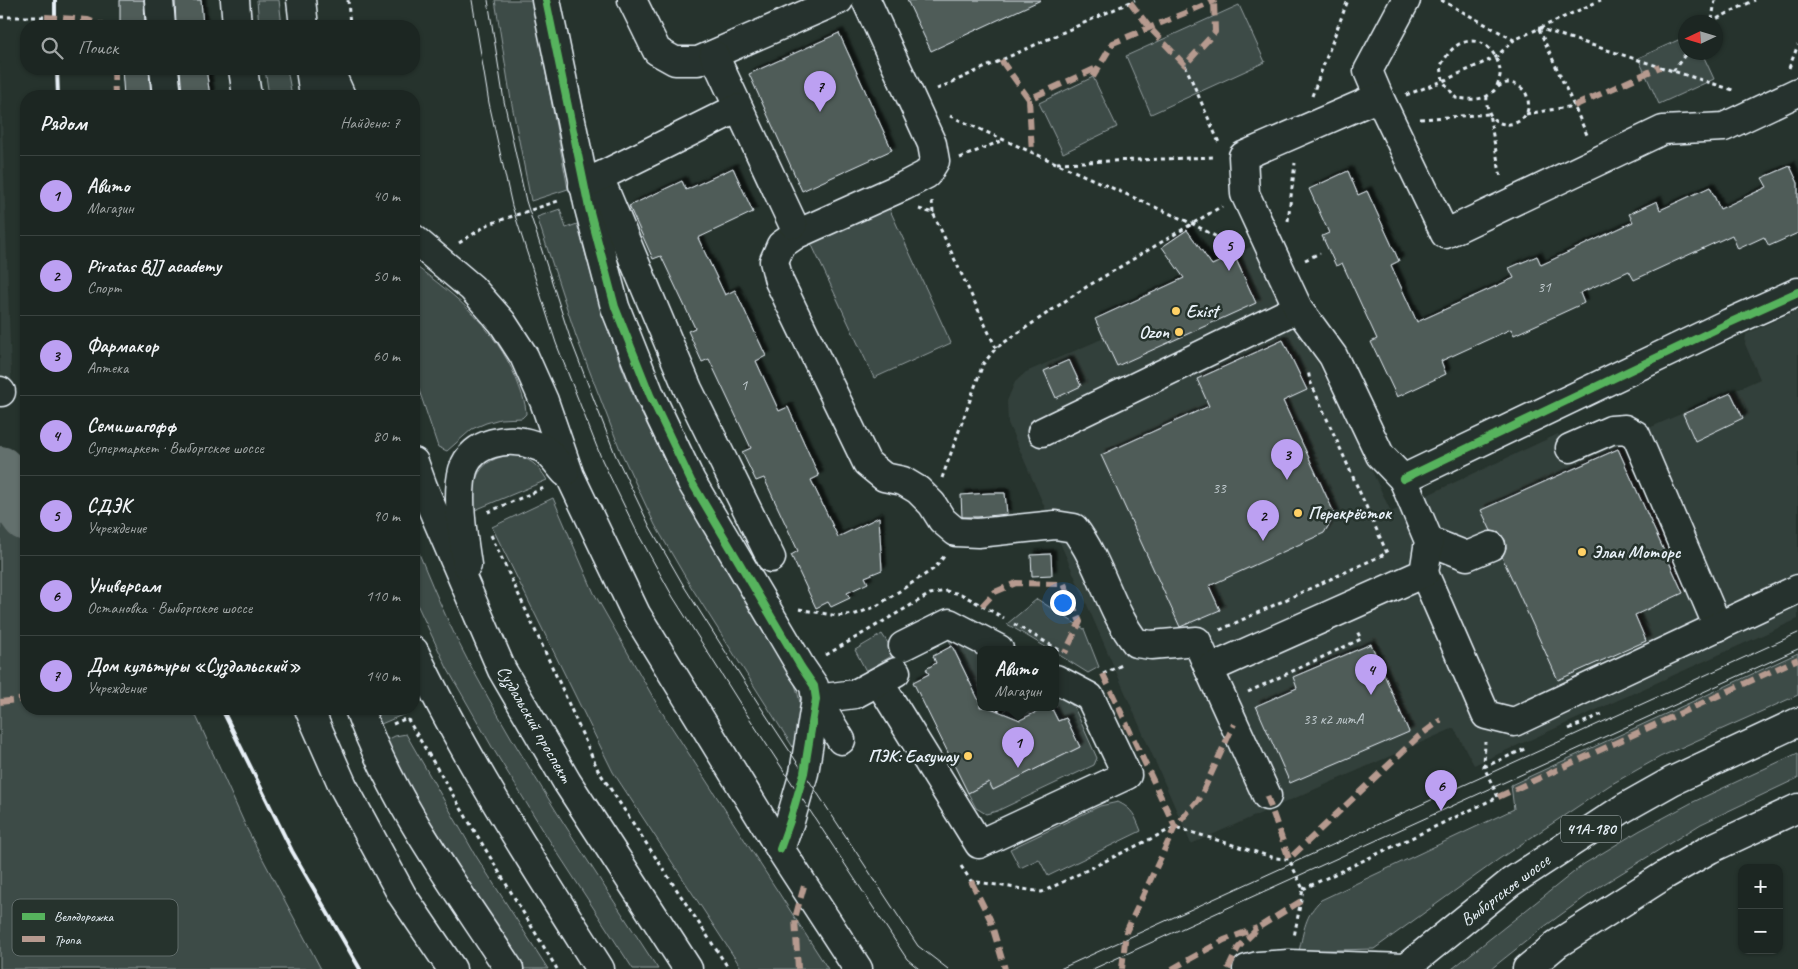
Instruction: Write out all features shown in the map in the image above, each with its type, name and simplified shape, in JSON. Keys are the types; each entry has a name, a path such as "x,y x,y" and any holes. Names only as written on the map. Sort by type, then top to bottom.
{"main road":[{"path":"159,0 161,20"},
{"path":"235,0 237,20"},
{"path":"546,0 582,187 615,307 650,395 691,481 801,667 841,740"},
{"path":"632,0 657,51 675,61 698,61 839,0"},
{"path":"866,0 913,99 932,144 936,161 927,174 894,191 797,234 781,245 774,261 779,280 867,463 884,477 903,482 918,490 932,504 942,520 956,532 978,533 1055,524 1074,528 1086,543 1126,630 1136,643 1151,645 1197,641 1267,796"},
{"path":"1406,0 1368,71 1445,234 1663,130 1724,127 1786,98"},
{"path":"714,55 793,224"},
{"path":"165,75 166,90"},
{"path":"244,75 246,90"},
{"path":"311,75 313,90"},
{"path":"332,75 338,90"},
{"path":"582,187 738,108"},
{"path":"1385,109 1234,156 1245,194 1298,308 1333,356 1380,455 1404,480 1429,541 1424,573 1486,715 1514,722 1798,589"},
{"path":"582,187 688,389 771,558"},
{"path":"420,243 472,288 502,322 524,356 544,401 559,481"},
{"path":"1404,480 1798,292"},
{"path":"1042,432 1298,308"},
{"path":"1570,448 1611,430 1625,429 1636,435 1718,627"},
{"path":"471,599 462,529 461,485 463,469 472,454 488,444 507,440 525,441 543,448 559,481 636,614 780,849 858,969"},
{"name":"Суздальский проспект","path":"420,479 502,670 567,782 688,969"},
{"path":"1429,541 1467,556 1491,546"},
{"path":"1209,669 1424,573"},
{"path":"903,646 949,623 993,646"},
{"path":"420,663 485,784 519,842 600,969"},
{"path":"815,692 855,694 888,677 979,844 1127,775 1090,697 1059,681"},
{"path":"780,849 804,773 810,742 815,692"},
{"path":"313,715 343,786 402,895 452,969"},
{"path":"361,715 368,734 398,795 509,969"},
{"name":"Выборгское шоссе","path":"1404,969 1511,882 1624,808 1672,781 1798,722"},
{"path":"1527,969 1557,944 1665,875 1710,849 1798,808"},
{"path":"1248,969 1258,966 1289,964 1404,969"}],"path":[{"path":"348,0 350,20"},
{"path":"913,99 1134,0"},
{"path":"1441,0 1514,40"},
{"path":"1385,109 1400,98 1496,57 1514,40 1601,0"},
{"path":"1712,15 1715,0"},
{"path":"1723,16 1755,0"},
{"path":"0,17 45,17"},
{"path":"1538,28 1673,71 1786,98"},
{"path":"1538,28 1598,160"},
{"path":"1385,109 1489,114 1497,122 1508,125 1518,122 1526,114 1529,104 1526,93 1519,85 1508,82 1497,86 1487,96 1472,100 1456,98 1442,81 1440,65 1448,53 1462,43 1476,42 1488,46 1496,57 1501,73 1497,86"},
{"path":"1673,71 1681,60"},
{"path":"1054,164 1234,156 1185,65"},
{"path":"1487,96 1486,104 1506,205"},
{"path":"913,99 1054,164 1191,223 1241,249"},
{"path":"1526,114 1574,106"},
{"path":"936,161 950,162 1004,140"},
{"path":"452,248 489,224 582,187"},
{"path":"894,191 900,202 932,213 996,348"},
{"path":"932,504 983,364 996,348 1083,288 1191,223 1245,194"},
{"path":"1197,641 1387,553 1310,381 1307,363"},
{"path":"482,514 559,481"},
{"path":"490,532 598,770 729,969"},
{"path":"802,616 798,608 837,616 856,614 875,607 935,568 949,550 956,532"},
{"path":"815,692 827,654 930,594"},
{"path":"822,649 831,660"},
{"path":"1303,889 1498,797 1484,768 1486,715"},
{"path":"407,718 557,969"},
{"path":"960,864 971,881 1042,892 1175,827 1275,858 1289,859 1303,889 1289,964"}],"shaded area":[{"path":"257,0 279,0 281,20 259,20"},
{"path":"495,0 532,0 568,189 531,201 511,100"},
{"path":"1239,5 1265,62 1151,114 1126,56"},
{"path":"1678,40 1678,60 1705,60 1714,79 1659,104 1638,58"},
{"path":"0,62 12,400 0,401"},
{"path":"266,75 288,75 291,90 268,90"},
{"path":"1093,77 1117,127 1063,153 1039,103"},
{"path":"889,208 951,343 874,378 811,243"},
{"path":"560,209 566,228 577,224 619,360 637,404 673,476 795,685 801,711 796,752 690,585 655,525 621,452 576,336 537,217"},
{"path":"1257,244 1364,454 1391,512 1558,434 1572,462 1760,379 1745,344 1746,334 1798,310 1798,619 1474,765 1454,728 1191,844 1008,423 1007,401 1015,382 1026,372 1104,338 1095,319"},
{"path":"420,270 460,301 486,328 497,343 516,378 526,414 522,418 500,419 472,429 447,451 438,447 420,393"},
{"path":"512,455 533,463 547,480 475,510 474,489 479,472 492,461"},
{"path":"0,489 20,524 20,715 196,715 247,829 321,969 0,969"},
{"path":"553,498 594,593 658,706 828,969 742,969 613,772 492,527"},
{"path":"420,555 453,630 489,699 559,816 658,969 633,969 546,835 492,747 447,668 420,611"},
{"path":"1037,599 1084,629 1099,667 1088,673 1059,655 1059,646 1044,646 1007,624"},
{"path":"882,634 895,654 866,671 855,650"},
{"path":"959,635 977,647 977,697 949,640"},
{"path":"1798,653 1798,695 1660,757 1610,785 1499,859 1374,949 1299,951 1308,917 1321,900 1514,809 1511,785"},
{"path":"1059,694 1074,707 1097,758 1094,765 997,811 986,814 976,808 968,793 989,782 993,790 1080,747 1066,718 1058,721 1053,711 1059,711"},
{"path":"1005,711 1039,711 1020,720 1004,713"},
{"path":"378,715 402,715 381,724"},
{"path":"406,734 476,856 548,969 524,969 409,787 385,741 395,736"},
{"path":"1798,753 1798,778 1701,824 1599,887 1491,969 1452,969 1584,864 1691,803"},
{"path":"1118,802 1127,807 1133,814 1141,831 1048,876 1039,859 1020,868 1010,849 1100,806"}],"building":[{"path":"120,0 144,0 145,20 120,20"},
{"path":"175,0 201,0 203,20 176,20"},
{"path":"907,0 1041,0 931,51"},
{"path":"839,33 892,150 802,191 749,74"},
{"path":"122,75 149,75 151,90 124,90"},
{"path":"180,75 207,75 209,90 182,90"},
{"path":"1790,166 1798,183 1798,233 1769,246 1764,237 1738,249 1732,235 1634,280 1629,271 1580,293 1584,303 1514,335 1511,329 1441,361 1446,374 1397,397 1371,342 1377,339 1342,263 1336,266 1322,236 1329,233 1309,189 1348,171 1358,195 1367,191 1399,261 1391,265 1417,322 1514,278 1509,268 1537,256 1541,265 1633,222 1629,214 1657,201 1660,210 1710,187 1720,209 1767,187 1762,178"},
{"path":"733,168 753,212 698,238 725,295 735,290 766,356 756,361 779,411 788,407 819,476 811,480 838,537 879,517 882,570 865,577 868,583 847,593 850,598 831,607 828,602 816,608 791,555 798,551 764,478 756,481 742,452 751,448 709,359 702,362 688,331 695,328 661,256 653,259 629,206 682,181 686,190"},
{"name":"Exist","path":"1187,230 1212,265 1234,255 1256,303 1117,366 1095,319 1184,278 1162,247"},
{"path":"1283,340 1307,390 1283,401 1335,515 1324,533 1209,586 1220,610 1180,627 1101,455 1209,406 1197,379"},
{"path":"1069,360 1081,386 1056,398 1044,371"},
{"path":"1731,393 1743,418 1695,441 1683,414"},
{"name":"Элан Моторс","path":"1618,449 1683,593 1635,615 1646,641 1558,680 1502,557 1506,548 1505,540 1500,533 1491,531 1481,510"},
{"path":"1005,493 1007,514 962,517 961,495"},
{"path":"1051,554 1052,575 1032,576 1031,555"},
{"path":"1371,644 1409,732 1290,783 1256,706 1297,688 1293,677"},
{"path":"952,646 977,697 977,711 998,711 1020,720 1039,711 1053,711 1058,721 1066,718 1080,747 993,790 989,782 968,793 913,682 929,674 926,669 936,663 933,656"}],"waterway":[{"path":"0,470 6,476 14,500 20,508"}],"tram line":[{"path":"472,0 489,103 512,206 556,343 602,460 637,532 673,597 746,713 907,959 919,969"},
{"path":"488,0 504,101 526,201 570,338 615,454 650,527 685,588 758,703 918,946 948,969"},
{"path":"1060,969 1798,633"},
{"path":"1093,969 1798,649"}],"railway":[{"path":"55,0 55,20"},
{"path":"57,75 58,90"},
{"path":"225,715 292,851 360,969"}],"marked path":[{"path":"1130,2 1150,28 1185,65 1215,32 1214,0"},
{"path":"1093,77 1113,43 1216,0"},
{"path":"45,17 88,20"},
{"path":"1001,60 1029,99 1099,67"},
{"path":"1574,106 1660,67"},
{"path":"114,75 115,90"},
{"path":"1029,99 1032,153"},
{"path":"982,606 995,592 1016,583 1064,584 1080,622 1065,653"},
{"path":"1498,797 1798,659"},
{"path":"1103,674 1175,827"},
{"path":"0,702 20,700"},
{"path":"1267,796 1289,859 1418,737 1441,720"},
{"path":"1122,969 1126,932 1175,827 1200,798 1234,724"},
{"path":"971,881 990,919 1005,969"},
{"path":"798,969 795,918 804,886"},
{"path":"1228,969 1238,948 1259,927 1301,901"},
{"path":"1172,969 1224,940 1257,928"}],"cycle path":[{"path":"546,0 589,208 615,307 650,395 691,481 814,686 816,699 804,773 780,849"},
{"path":"1403,479 1729,323 1798,292"}],"place":[{"name":"Дом культуры «Суздальский»","path":"820,112"},
{"name":"СДЭК","path":"1229,271"},
{"name":"Exist","path":"1176,311"},
{"name":"Ozon","path":"1179,332"},
{"name":"Фармакор","path":"1287,480"},
{"name":"Перекрёсток","path":"1298,513"},
{"name":"Piratas BJJ academy","path":"1263,541"},
{"name":"Элан Моторс","path":"1582,552"},
{"name":"Семишагофф","path":"1371,695"},
{"name":"ПЭК: Easyway","path":"968,756"},
{"name":"Авито","path":"1018,768"},
{"name":"Универсам","path":"1441,811"}]}
